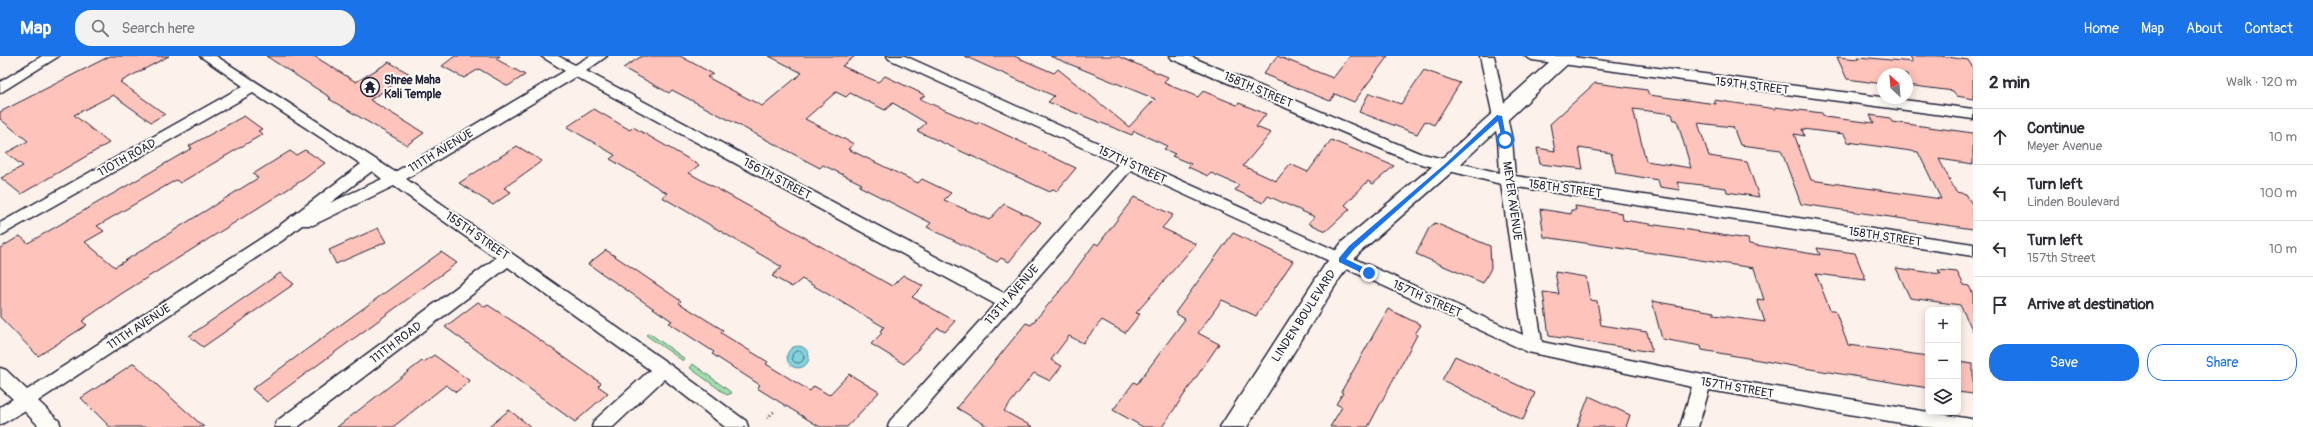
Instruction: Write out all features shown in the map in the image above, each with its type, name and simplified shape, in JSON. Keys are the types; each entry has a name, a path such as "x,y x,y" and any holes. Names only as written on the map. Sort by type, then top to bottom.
{"main road":[{"name":"LINDEN BOULEVARD","path":"1233,427 1341,260 1351,247 1447,165 1564,59"}],"street":[{"name":"155TH STREET","path":"207,56 395,179 664,370 739,427"},
{"name":"156TH STREET","path":"548,56 1006,302"},
{"name":"111TH AVENUE","path":"277,236 395,179 577,72 600,56"},
{"name":"157TH STREET","path":"894,56 1534,347 1703,382 1971,427"},
{"name":"158TH STREET","path":"1177,56 1415,157 1508,180 1973,250"},
{"name":"MEYER AVENUE","path":"1486,56 1505,140 1508,180 1534,347"},
{"name":"159TH STREET","path":"1532,56 1973,114"},
{"path":"0,88 48,59"},
{"name":"110TH ROAD","path":"0,230 254,87"},
{"name":"113TH AVENUE","path":"897,427 1128,163"},
{"name":"111TH AVENUE","path":"0,418 277,236 371,164"},
{"name":"111TH ROAD","path":"284,427 508,258"},
{"path":"600,427 664,370"},
{"path":"0,375 52,427"},
{"path":"1689,427 1703,382"}],"path":[{"path":"767,418 776,410"}],"green space":[{"path":"649,333 685,359 683,361 646,335"},
{"path":"693,364 732,393 727,395 690,368"}],"water":[{"path":"798,346 802,347 808,353 808,361 802,367 798,368 794,367 788,361 787,357 788,353 794,347"}],"building":[{"path":"110,56 169,56 120,82 165,114 151,122 113,95 74,115 109,143 21,194 1,178 23,166 6,153 28,141 0,119 0,112"},
{"path":"266,56 314,56 356,82 389,62 410,74 370,100 424,133 407,145 329,99 331,98"},
{"path":"455,56 500,56 496,59 525,75 508,86 479,69 464,78 442,66"},
{"path":"642,56 680,56 713,74 707,77 762,106 802,73 769,56 855,56 842,66 878,82 885,76 925,95 920,99 977,124 979,122 1076,168 1057,191 1053,189 1050,192 917,131 926,123 893,103 885,110 850,93 846,97 836,92 805,119 854,144 848,149 918,183 922,179 951,193 944,200 989,220 1004,204 1041,222 1009,262 1001,258 997,262 927,227 931,223 859,186 862,184 823,165 820,168 672,90 669,93 623,68"},
{"path":"964,56 1014,56 1054,73 1058,69 1129,127 1155,99 1050,56 1117,56 1168,77 1164,83 1198,97 1203,91 1237,105 1239,103 1266,114 1256,127 1271,133 1243,166 1276,181 1290,164 1308,172 1331,140 1394,166 1373,184 1368,181 1345,205 1350,209 1326,231 1308,223 1315,217 1268,196 1263,203 1235,190 1239,185 1211,173 1208,176 1188,167 1191,164 1172,156 1175,154 1164,149 1167,146 1134,131 1132,135 1048,102 1054,96"},
{"path":"1277,56 1333,78 1350,56 1388,56 1354,102 1335,94 1330,101 1263,74"},
{"path":"1910,56 1940,56 1968,60 1973,68 1973,99 1957,96 1953,91 1913,86 1913,68 1877,68 1877,83 1847,79 1837,57 1859,59 1858,57 1913,62"},
{"path":"1424,70 1460,83 1434,125 1425,121 1417,134 1359,112 1369,93 1401,104"},
{"path":"1595,83 1647,90 1649,95 1716,104 1714,100 1776,109 1775,107 1822,113 1824,117 1874,123 1870,115 1890,118 1892,122 1973,133 1973,164 1939,159 1956,192 1966,194 1973,206 1973,229 1801,204 1781,150 1740,145 1733,127 1698,123 1709,156 1747,162 1759,197 1727,192 1726,188 1677,182 1680,190 1660,187 1658,180 1616,173 1611,153 1579,148 1583,169 1540,164 1537,148 1555,151 1550,124","holes":["1633,109 1672,114 1674,120 1677,120 1691,168 1646,161","1802,129 1844,134 1848,142 1918,152 1941,199 1811,180 1794,134 1804,136"]},
{"path":"594,109 630,130 633,127 699,165 689,173 892,286 903,275 923,286 912,297 955,321 945,332 938,328 904,364 871,344 882,333 880,331 884,327 802,279 792,287 772,276 782,267 662,197 667,193 610,159 615,155 567,127"},
{"path":"244,116 262,129 258,131 263,134 180,183 176,180 97,226 104,231 85,242 115,267 258,178 253,174 290,151 296,155 305,150 325,163 304,179 121,294 82,321 87,325 38,356 0,317 0,248 20,236 28,243 192,148 189,146"},
{"path":"517,146 542,161 504,188 511,192 493,205 459,183"},
{"path":"1134,197 1173,215 1162,228 1196,244 1136,313 1140,314 1125,333 1102,320 1083,343 1069,336 1051,360 1062,366 1050,381 1034,373 1004,411 1033,427 989,427 957,408 1026,323 1031,325 1059,292 1095,243 1098,245"},
{"path":"1575,206 1622,213 1623,220 1748,239 1749,244 1820,255 1817,248 1855,253 1866,280 1816,274 1830,310 1835,310 1848,345 1925,356 1925,388 1702,350 1701,346 1662,339 1652,301 1714,312 1714,315 1765,322 1757,299 1764,300 1754,268 1544,237 1540,209 1571,214 1571,210 1576,210"},
{"path":"1435,223 1490,246 1491,268 1483,283 1416,254 1429,228"},
{"path":"378,228 386,242 336,264 329,250"},
{"path":"1233,233 1293,261 1256,316 1222,300 1198,333 1219,344 1162,427 1143,427 1113,410 1134,382 1137,384 1185,319 1175,313"},
{"path":"606,250 681,301 679,303 723,330 721,333 768,362 766,364 810,391 814,386 829,395 849,374 879,392 847,427 820,427 757,388 760,385 712,354 714,352 669,323 672,321 588,264"},
{"path":"441,252 457,263 267,402 252,389"},
{"path":"1896,268 1941,274 1938,270 1957,272 1964,285 1969,286 1973,294 1973,331 1960,305 1910,298"},
{"path":"1555,272 1586,277 1590,300 1597,301 1601,325 1647,332 1652,352 1549,336 1543,292 1559,294"},
{"path":"280,273 294,284 203,347 189,336"},
{"path":"478,302 485,307 488,305 517,324 601,383 598,386 608,393 575,422 445,327"},
{"path":"1388,309 1421,325 1415,334 1417,335 1368,427 1330,427 1342,407 1336,404 1343,393 1341,392"},
{"path":"434,355 470,381 456,392 446,385 393,427 337,427 422,361 424,362"},
{"path":"1455,356 1535,393 1523,420 1442,380"},
{"path":"1961,362 1973,364 1973,394 1961,392"},
{"path":"134,363 204,427 110,427 81,398"},
{"path":"1589,396 1630,415 1626,427 1577,427"},
{"path":"509,410 531,427 489,427"}],"place":[{"name":"Shree Maha Kali Temple","path":"370,87"}],"route":[{"path":"1369,273 1341,260 1351,247 1447,165 1500,116 1505,140"}]}
